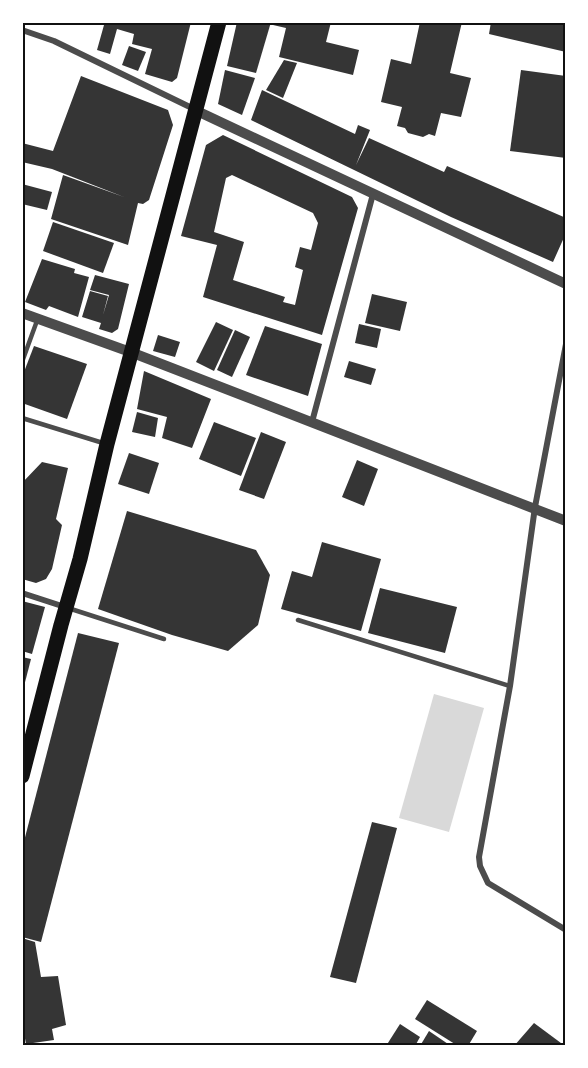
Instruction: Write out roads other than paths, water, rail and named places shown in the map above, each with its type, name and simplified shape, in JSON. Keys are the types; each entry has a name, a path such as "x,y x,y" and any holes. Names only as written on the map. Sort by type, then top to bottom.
{"main road":[{"path":"22,776 219,22"}],"street":[{"path":"22,30 54,41 566,285"},
{"path":"312,422 373,194"},
{"path":"22,313 133,353 535,507 566,521"},
{"path":"566,344 535,507 510,686 481,845 480,866 488,884 566,930"},
{"path":"22,593 66,607"}],"lane":[{"path":"22,362 38,318"},
{"path":"22,418 107,444"},
{"path":"66,607 164,639"},
{"path":"298,620 510,686"}]}
